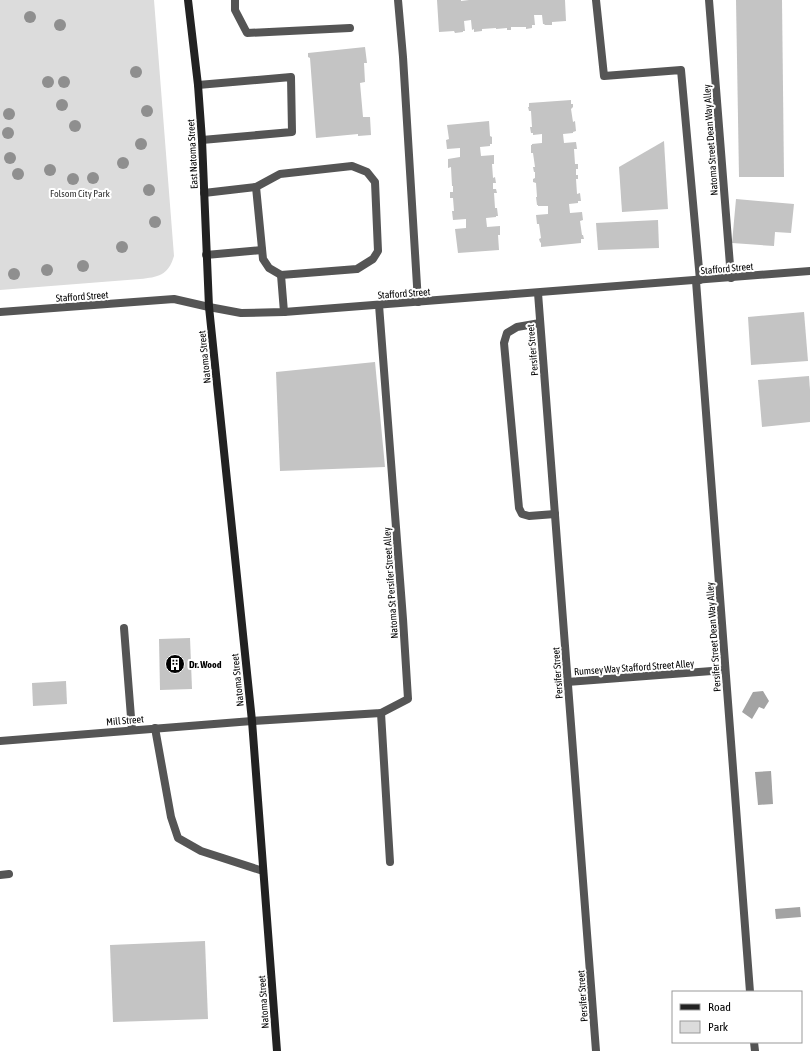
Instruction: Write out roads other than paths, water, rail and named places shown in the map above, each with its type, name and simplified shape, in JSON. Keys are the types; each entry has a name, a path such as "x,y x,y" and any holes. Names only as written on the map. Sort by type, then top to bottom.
{"main road":[{"name":"East Natoma Street","path":"188,0 198,85 202,140 209,307"},
{"name":"Natoma Street","path":"209,307 252,721 277,1051"}],"street":[{"path":"235,0 235,10 247,33 350,28"},
{"path":"398,0 403,57 418,302"},
{"name":"Persifer Street Dean Way Alley","path":"596,0 604,76 680,70 698,280 750,991"},
{"name":"Natoma Street Dean Way Alley","path":"709,0 731,278"},
{"path":"198,85 291,76 292,132 202,140"},
{"path":"204,193 256,188 280,174 352,166 367,172 375,182 378,251 373,259 357,269 282,275 269,268 263,259 256,188"},
{"path":"206,255 262,250"},
{"name":"Stafford Street","path":"0,312 174,298 241,313 284,312 810,272"},
{"path":"282,275 284,312"},
{"name":"Persifer Street","path":"538,293 596,1051"},
{"name":"Natoma St Persifer Street Alley","path":"252,721 381,713 408,699 379,305"},
{"path":"540,323 517,327 507,333 504,344 519,508 522,514 529,516 555,514"},
{"path":"124,628 132,730"},
{"name":"Rumsey Way Stafford Street Alley","path":"567,682 726,670"},
{"path":"381,713 390,862"},
{"name":"Mill Street","path":"0,741 252,721"},
{"path":"155,728 171,817 178,838 201,851 263,871"},
{"path":"0,876 9,874"}],"place":[{"name":"Dr. Wood","path":"175,664"}],"park label":[{"name":"Folsom City Park","path":"80,193"}]}
